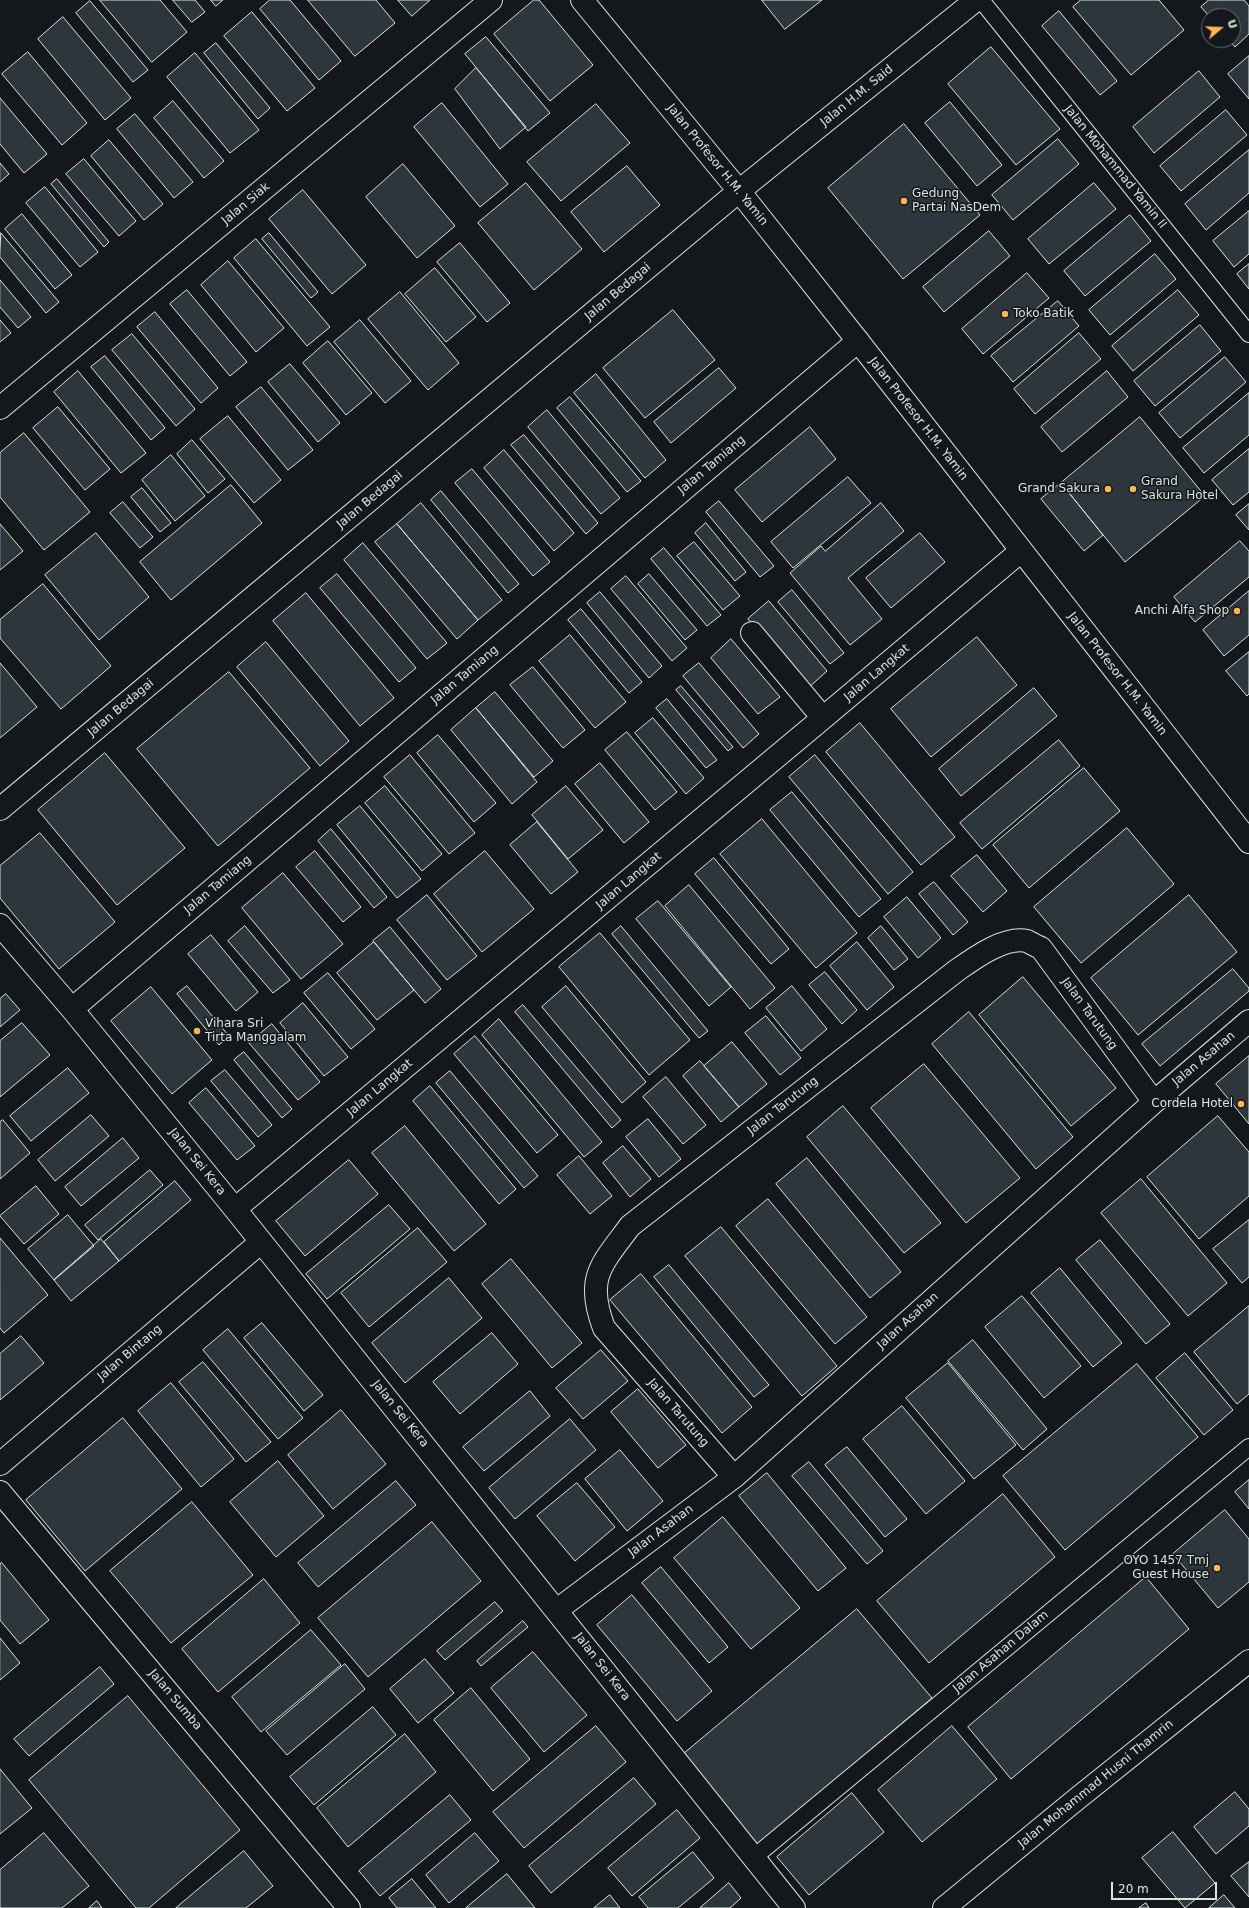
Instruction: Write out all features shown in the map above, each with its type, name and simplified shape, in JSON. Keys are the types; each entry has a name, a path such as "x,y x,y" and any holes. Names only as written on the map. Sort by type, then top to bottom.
{"street":[{"name":"Jalan Siak","path":"0,408 491,0"},
{"name":"Jalan Profesor H.M. Yamin","path":"582,0 739,191 858,341 1249,841"},
{"name":"Jalan H.M. Said","path":"739,191 976,0"},
{"name":"Jalan Bedagai","path":"0,809 739,191"},
{"name":"Jalan Tamiang","path":"72,1008 858,341"},
{"name":"Jalan Langkat","path":"235,1209 824,718 1021,551"},
{"path":"752,633 824,718"},
{"name":"Jalan Sei Kera","path":"0,925 72,1008 235,1209 794,1908"},
{"name":"Jalan Tarutung","path":"734,1477 604,1328 597,1309 596,1288 601,1266 630,1226 956,971 988,949 1008,943 1026,941 1041,948 1154,1102"},
{"name":"Jalan Asahan","path":"557,1610 734,1477 1154,1102 1249,1021"},
{"name":"Jalan Bintang","path":"0,1464 261,1242"},
{"name":"Jalan Sumba","path":"0,1492 349,1908"},
{"name":"Jalan Mohammad Husni Thamrin","path":"944,1908 1078,1798 1249,1662"}],"lane":[{"name":"Jalan Mohammad Yamin II","path":"981,0 1249,334"},
{"name":"Jalan Asahan Dalam","path":"753,1858 1249,1447"}],"building":[{"path":"100,0 160,0 187,32 152,62"},
{"path":"173,0 195,0 205,12 192,22"},
{"path":"211,0 223,0 216,6"},
{"path":"270,0 290,0 341,61 319,80 260,9"},
{"path":"308,0 376,0 395,23 355,56"},
{"path":"398,0 430,0 412,16"},
{"path":"534,0 539,0 593,65 550,101 494,34"},
{"path":"762,0 822,0 785,29"},
{"path":"1081,0 1159,0 1184,30 1131,75 1073,7"},
{"path":"1209,0 1244,0 1249,6 1249,34 1241,41 1241,8 1201,7"},
{"path":"90,1 148,70 133,82 76,13"},
{"path":"1059,11 1117,81 1100,95 1042,26"},
{"path":"252,12 315,88 287,111 224,36"},
{"path":"63,17 131,98 105,120 38,39"},
{"path":"486,37 550,113 528,131 465,54"},
{"path":"216,43 270,108 258,119 204,53"},
{"path":"991,47 1060,129 1016,165 948,84"},
{"path":"28,52 87,123 62,145 2,74"},
{"path":"195,53 259,130 230,153 167,77"},
{"path":"1249,56 1249,99 1228,74"},
{"path":"476,68 526,127 500,149 455,89"},
{"path":"1199,71 1220,97 1154,153 1133,127"},
{"path":"0,98 47,154 24,173 0,144"},
{"path":"173,101 224,161 204,178 154,118"},
{"path":"950,102 1002,165 977,186 925,123"},
{"path":"442,103 508,184 480,207 414,127"},
{"path":"596,104 630,143 561,201 527,162"},
{"path":"1226,110 1247,135 1181,191 1160,166"},
{"path":"135,114 193,182 174,198 117,129"},
{"name":"Gedung Partai NasDem","path":"904,124 980,215 903,279 828,188"},
{"path":"1058,139 1079,164 1013,220 992,195"},
{"path":"109,140 163,204 144,220 91,156"},
{"path":"1249,150 1249,193 1206,230 1185,204"},
{"path":"84,159 136,221 119,236 66,174"},
{"path":"0,163 9,174 0,182"},
{"path":"403,164 455,226 417,258 366,197"},
{"path":"627,166 660,205 604,252 571,212"},
{"path":"57,179 109,242 104,247 51,184"},
{"path":"526,183 582,249 534,290 478,223"},
{"path":"1094,183 1116,209 1049,264 1028,239"},
{"path":"45,187 98,252 80,267 26,203"},
{"path":"303,190 366,265 332,294 269,219"},
{"path":"1249,211 1249,254 1234,267 1213,241"},
{"path":"22,214 72,275 55,289 5,229"},
{"path":"1130,215 1151,241 1085,296 1064,271"},
{"path":"989,231 1010,256 944,312 923,287"},
{"path":"1,233 59,302 46,313 0,257"},
{"path":"269,233 318,292 311,298 262,239"},
{"path":"256,239 330,327 307,346 234,258"},
{"path":"460,243 510,303 487,322 437,262"},
{"path":"1155,254 1176,279 1110,335 1089,310"},
{"path":"228,261 284,328 256,352 201,285"},
{"path":"1249,264 1249,289 1237,274"},
{"path":"435,268 476,317 446,342 405,294"},
{"name":"Toko Batik","path":"1027,273 1049,298 983,354 962,329"},
{"path":"0,280 31,317 18,328 0,307"},
{"path":"187,290 247,362 230,376 170,304"},
{"path":"1178,290 1199,315 1133,371 1112,346"},
{"path":"400,292 459,363 428,390 368,319"},
{"path":"1058,301 1079,326 1013,382 991,356"},
{"path":"673,310 715,360 645,418 603,368"},
{"path":"155,312 218,388 201,403 137,327"},
{"path":"0,320 11,333 0,342"},
{"path":"360,320 411,381 385,403 334,342"},
{"path":"1200,325 1221,351 1155,406 1134,381"},
{"path":"1079,333 1101,359 1035,414 1014,389"},
{"path":"132,334 195,409 176,426 112,350"},
{"path":"328,341 372,393 346,415 303,363"},
{"path":"105,356 165,428 151,440 91,367"},
{"path":"1225,357 1246,382 1180,438 1159,413"},
{"path":"290,364 340,423 318,442 268,382"},
{"path":"719,368 736,388 671,443 654,422"},
{"path":"78,371 146,453 121,473 54,392"},
{"path":"1107,371 1128,397 1062,452 1041,427"},
{"path":"596,374 666,460 645,478 574,393"},
{"path":"261,387 313,450 288,470 236,407"},
{"path":"1249,393 1249,435 1204,473 1183,448"},
{"path":"570,397 641,481 627,492 557,408"},
{"path":"58,407 110,469 85,490 33,428"},
{"path":"547,410 620,498 601,514 528,427"},
{"path":"228,416 281,480 254,503 200,439"},
{"name":"Grand Sakura Hotel","path":"1140,417 1205,496 1125,562 1061,483"},
{"path":"810,427 836,459 762,522 735,490"},
{"path":"24,433 90,512 44,550 0,497 0,453"},
{"path":"524,435 598,523 586,534 511,445"},
{"path":"192,440 225,479 208,493 177,454"},
{"path":"1249,449 1249,492 1233,505 1212,480"},
{"path":"504,450 574,533 554,551 484,468"},
{"path":"171,455 205,496 175,521 142,480"},
{"path":"472,469 550,562 533,576 455,483"},
{"path":"848,477 871,503 793,568 771,542"},
{"path":"1061,483 1103,535 1084,551 1041,499"},
{"path":"231,485 262,523 171,600 140,562"},
{"path":"142,488 171,523 160,532 131,497"},
{"path":"441,491 519,584 508,593 431,500"},
{"path":"719,501 774,566 760,577 706,512"},
{"path":"123,502 153,537 140,548 110,513"},
{"path":"421,503 502,600 478,620 397,524"},
{"path":"881,503 904,531 848,578 882,619 850,645 790,573 821,546 825,551"},
{"path":"1249,504 1249,530 1236,515"},
{"path":"706,523 746,572 735,581 695,533"},
{"path":"0,524 23,551 0,570"},
{"path":"397,524 478,620 457,639 375,542"},
{"path":"96,533 149,597 99,640 45,575"},
{"path":"920,533 945,562 891,608 866,578"},
{"path":"1240,541 1249,551 1249,577 1195,622 1174,597"},
{"path":"694,542 740,596 723,610 677,556"},
{"path":"363,543 447,643 427,659 344,560"},
{"path":"664,548 721,615 707,626 651,559"},
{"path":"337,574 416,668 399,682 320,588"},
{"path":"649,574 697,630 685,640 638,584"},
{"path":"626,576 687,648 672,661 611,589"},
{"path":"43,584 111,666 61,709 0,638 0,620"},
{"path":"792,590 844,653 830,664 778,602"},
{"name":"Anchi Alfa Shop","path":"1249,591 1249,635 1224,656 1203,630"},
{"path":"600,592 662,666 649,678 587,603"},
{"path":"306,593 394,698 360,726 273,621"},
{"path":"769,601 827,671 807,689 748,619"},
{"path":"581,609 642,682 629,693 568,620"},
{"path":"570,635 626,702 595,728 539,661"},
{"path":"977,637 1017,685 931,757 891,709"},
{"path":"731,639 780,697 758,714 711,658"},
{"path":"266,642 349,741 320,766 237,667"},
{"path":"1249,652 1249,694 1247,696 1226,671"},
{"path":"0,663 37,707 0,738"},
{"path":"699,663 759,734 743,748 683,676"},
{"path":"533,667 585,730 563,748 510,685"},
{"path":"229,672 310,768 218,846 137,749"},
{"path":"681,686 733,747 728,751 676,690"},
{"path":"1034,688 1057,716 961,796 939,769"},
{"path":"495,692 553,761 534,777 476,708"},
{"path":"667,699 717,760 706,768 656,708"},
{"path":"476,708 537,782 512,804 451,730"},
{"path":"653,718 704,778 686,794 635,733"},
{"path":"860,723 955,837 921,865 826,752"},
{"path":"627,732 677,792 655,810 605,750"},
{"path":"438,735 496,803 474,822 417,753"},
{"path":"1059,740 1080,766 982,849 960,823"},
{"path":"105,753 185,848 117,905 38,810"},
{"path":"410,755 475,833 449,854 384,777"},
{"path":"815,755 913,872 888,894 789,777"},
{"path":"600,763 649,822 624,843 575,784"},
{"path":"1084,768 1120,811 1029,888 993,845"},
{"path":"385,786 442,854 422,871 365,803"},
{"path":"566,786 603,830 568,859 532,815"},
{"path":"792,792 881,899 859,917 770,810"},
{"path":"360,806 421,879 397,898 337,825"},
{"path":"762,819 857,933 816,968 720,854"},
{"path":"537,822 578,872 551,894 510,845"},
{"path":"1127,828 1174,884 1081,963 1034,907"},
{"path":"331,829 387,897 374,908 318,841"},
{"path":"40,833 115,922 59,969 0,898 0,866"},
{"path":"315,851 361,907 343,922 296,867"},
{"path":"485,851 534,909 482,952 434,894"},
{"path":"977,855 1007,891 983,912 951,876"},
{"path":"714,858 789,949 771,964 695,874"},
{"path":"283,873 343,944 301,979 242,908"},
{"path":"934,882 968,922 953,935 919,894"},
{"path":"689,885 775,988 750,1009 665,906"},
{"path":"427,895 477,956 447,980 397,920"},
{"path":"1189,895 1237,952 1138,1035 1091,978"},
{"path":"907,897 941,938 918,958 884,917"},
{"path":"658,901 731,987 709,1006 636,919"},
{"path":"245,926 290,980 273,993 228,941"},
{"path":"621,926 708,1031 699,1038 612,934"},
{"path":"881,926 908,959 894,970 868,938"},
{"path":"390,927 441,989 425,1003 373,941"},
{"path":"600,933 690,1040 649,1075 559,967"},
{"path":"211,935 258,992 236,1011 188,954"},
{"path":"374,942 414,990 377,1020 337,973"},
{"path":"857,942 894,987 867,1010 830,966"},
{"path":"1233,969 1249,988 1249,991 1160,1066 1142,1044"},
{"path":"825,972 857,1010 842,1024 809,985"},
{"path":"328,973 375,1029 351,1049 304,993"},
{"path":"1023,977 1116,1088 1071,1126 979,1015"},
{"path":"187,986 229,1036 219,1045 177,994"},
{"path":"566,986 646,1082 622,1103 542,1007"},
{"path":"792,986 827,1029 801,1051 766,1008"},
{"path":"151,987 212,1060 172,1094 111,1021"},
{"path":"6,994 20,1010 0,1027 0,999"},
{"path":"303,1003 348,1057 324,1076 280,1023"},
{"path":"523,1005 621,1120 612,1128 515,1012"},
{"path":"969,1012 1073,1137 1036,1169 932,1044"},
{"path":"766,1016 801,1058 780,1075 745,1033"},
{"path":"499,1019 602,1142 584,1157 482,1035"},
{"path":"22,1023 50,1055 0,1097 0,1041"},
{"path":"272,1024 320,1082 298,1100 249,1043"},
{"path":"475,1036 558,1135 537,1153 454,1054"},
{"path":"732,1042 767,1084 739,1107 704,1066"},
{"path":"244,1052 292,1109 282,1118 234,1060"},
{"name":"Cordela Hotel","path":"1249,1056 1249,1124 1216,1084"},
{"path":"700,1061 739,1107 721,1122 683,1076"},
{"path":"924,1064 1020,1178 966,1223 871,1108"},
{"path":"68,1068 89,1093 31,1141 10,1116"},
{"path":"225,1070 272,1125 258,1137 211,1081"},
{"path":"450,1071 538,1176 524,1188 436,1083"},
{"path":"666,1077 706,1125 683,1144 643,1097"},
{"path":"430,1086 516,1189 499,1204 413,1101"},
{"path":"206,1088 255,1146 237,1160 189,1103"},
{"path":"843,1106 941,1223 904,1253 807,1137"},
{"path":"91,1115 109,1136 55,1181 38,1160"},
{"path":"1218,1116 1249,1152 1249,1196 1199,1239 1147,1177"},
{"path":"648,1119 681,1159 659,1177 626,1137"},
{"path":"3,1120 30,1153 0,1179 0,1122"},
{"path":"405,1126 486,1224 454,1251 372,1153"},
{"path":"123,1138 139,1158 81,1206 65,1187"},
{"path":"623,1146 651,1179 630,1197 603,1163"},
{"path":"579,1156 612,1196 590,1214 557,1175"},
{"path":"807,1158 901,1272 870,1298 776,1184"},
{"path":"349,1160 378,1194 305,1256 276,1221"},
{"path":"150,1170 163,1185 98,1240 85,1225"},
{"path":"1141,1179 1227,1283 1188,1316 1101,1213"},
{"path":"175,1181 191,1200 119,1261 104,1242"},
{"path":"36,1186 59,1214 24,1244 0,1216"},
{"path":"768,1199 867,1317 835,1344 736,1226"},
{"path":"389,1205 410,1229 327,1299 306,1274"},
{"path":"68,1215 94,1246 54,1280 28,1249"},
{"path":"1249,1220 1249,1277 1242,1283 1213,1249"},
{"path":"721,1227 837,1366 802,1396 685,1256"},
{"path":"418,1228 447,1262 369,1327 341,1293"},
{"path":"0,1238 48,1295 4,1333 0,1328"},
{"path":"101,1239 119,1261 71,1301 54,1280"},
{"path":"1100,1240 1170,1324 1146,1344 1076,1260"},
{"path":"511,1259 582,1343 552,1368 482,1284"},
{"path":"669,1265 769,1385 754,1397 654,1277"},
{"path":"1060,1268 1122,1343 1093,1367 1031,1293"},
{"path":"641,1274 752,1407 722,1433 610,1300"},
{"path":"449,1278 482,1318 405,1383 372,1343"},
{"path":"1022,1296 1081,1366 1044,1398 985,1327"},
{"path":"1249,1306 1249,1394 1237,1404 1194,1352"},
{"path":"262,1323 323,1395 304,1411 244,1338"},
{"path":"228,1329 303,1418 278,1439 203,1350"},
{"path":"492,1333 518,1364 460,1414 433,1382"},
{"path":"21,1336 44,1363 0,1400 0,1354"},
{"path":"973,1340 1047,1429 1023,1450 948,1361"},
{"path":"601,1350 628,1381 583,1419 556,1388"},
{"path":"1185,1353 1233,1410 1204,1435 1156,1378"},
{"path":"203,1362 271,1442 246,1462 179,1382"},
{"path":"948,1363 1016,1445 974,1479 906,1398"},
{"path":"1137,1364 1198,1437 1065,1550 1003,1476"},
{"path":"171,1383 234,1459 201,1487 138,1411"},
{"path":"638,1389 686,1445 658,1468 611,1412"},
{"path":"530,1391 550,1416 484,1471 463,1447"},
{"path":"902,1406 965,1481 926,1514 863,1439"},
{"path":"341,1410 386,1464 333,1509 288,1455"},
{"path":"123,1418 182,1489 85,1571 26,1500"},
{"path":"570,1419 596,1450 515,1519 489,1488"},
{"path":"847,1447 907,1519 885,1537 825,1465"},
{"path":"620,1450 663,1501 627,1531 585,1479"},
{"path":"278,1461 324,1516 276,1557 230,1502"},
{"path":"809,1462 883,1551 867,1564 792,1476"},
{"path":"767,1473 846,1568 818,1591 739,1496"},
{"path":"1249,1480 1249,1509 1235,1492"},
{"path":"396,1481 416,1505 318,1587 298,1563"},
{"path":"577,1483 615,1527 575,1561 537,1516"},
{"path":"1003,1494 1055,1557 929,1663 877,1601"},
{"path":"192,1502 253,1575 171,1643 110,1571"},
{"name":"OYO 1457 Tmj Guest House","path":"1225,1510 1249,1539 1249,1582 1218,1608 1173,1554"},
{"path":"723,1517 800,1608 751,1649 674,1558"},
{"path":"432,1522 481,1581 368,1677 318,1618"},
{"path":"2,1563 49,1620 20,1644 0,1620 0,1564"},
{"path":"661,1567 728,1647 709,1663 642,1583"},
{"path":"1146,1577 1189,1629 1011,1779 968,1727"},
{"path":"264,1579 300,1623 218,1692 182,1649"},
{"path":"632,1595 712,1691 677,1721 597,1625"},
{"path":"495,1602 503,1611 445,1660 437,1651"},
{"path":"857,1609 932,1698 755,1847 680,1757"},
{"path":"523,1621 528,1627 481,1666 477,1661"},
{"path":"311,1630 341,1665 261,1732 232,1697"},
{"path":"0,1638 20,1663 0,1680"},
{"path":"533,1652 587,1715 544,1752 491,1688"},
{"path":"425,1659 454,1693 418,1723 390,1689"},
{"path":"345,1664 365,1689 287,1755 266,1731"},
{"path":"100,1667 114,1684 29,1756 14,1739"},
{"path":"471,1688 530,1759 493,1791 434,1720"},
{"path":"128,1696 240,1830 149,1908 136,1908 29,1780"},
{"path":"373,1707 396,1735 314,1805 290,1777"},
{"path":"596,1726 626,1762 524,1848 493,1812"},
{"path":"952,1726 997,1779 922,1842 878,1790"},
{"path":"405,1734 436,1772 348,1847 317,1808"},
{"path":"0,1769 32,1808 0,1834"},
{"path":"634,1778 656,1804 551,1893 529,1866"},
{"path":"1235,1792 1249,1809 1249,1826 1216,1854 1194,1827"},
{"path":"852,1793 884,1832 809,1895 777,1857"},
{"path":"450,1795 471,1820 380,1896 359,1871"},
{"path":"677,1810 700,1838 632,1896 608,1868"},
{"path":"1173,1832 1215,1883 1185,1908 1142,1858"},
{"path":"44,1833 89,1886 62,1908 0,1908 0,1870"},
{"path":"475,1833 499,1861 449,1903 426,1875"},
{"path":"244,1851 273,1886 246,1908 176,1908"},
{"path":"693,1852 714,1878 678,1908 648,1908 639,1897"},
{"path":"1249,1862 1249,1897 1231,1876"},
{"path":"507,1874 535,1908 466,1908"},
{"path":"412,1879 436,1908 397,1908 389,1898"},
{"path":"729,1883 741,1898 730,1908 700,1908"},
{"path":"610,1895 620,1908 594,1908"},
{"path":"1224,1895 1235,1908 1209,1908"},
{"path":"97,1901 102,1908 89,1908"},
{"path":"1146,1903 1149,1908 1139,1908"}],"place":[{"name":"Gedung Partai NasDem","path":"904,201"},
{"name":"Toko Batik","path":"1005,314"},
{"name":"Grand Sakura","path":"1108,489"},
{"name":"Grand Sakura Hotel","path":"1133,489"},
{"name":"Anchi Alfa Shop","path":"1237,611"},
{"name":"Vihara Sri Tirta Manggalam","path":"197,1031"},
{"name":"Cordela Hotel","path":"1241,1104"},
{"name":"OYO 1457 Tmj Guest House","path":"1217,1568"}]}
